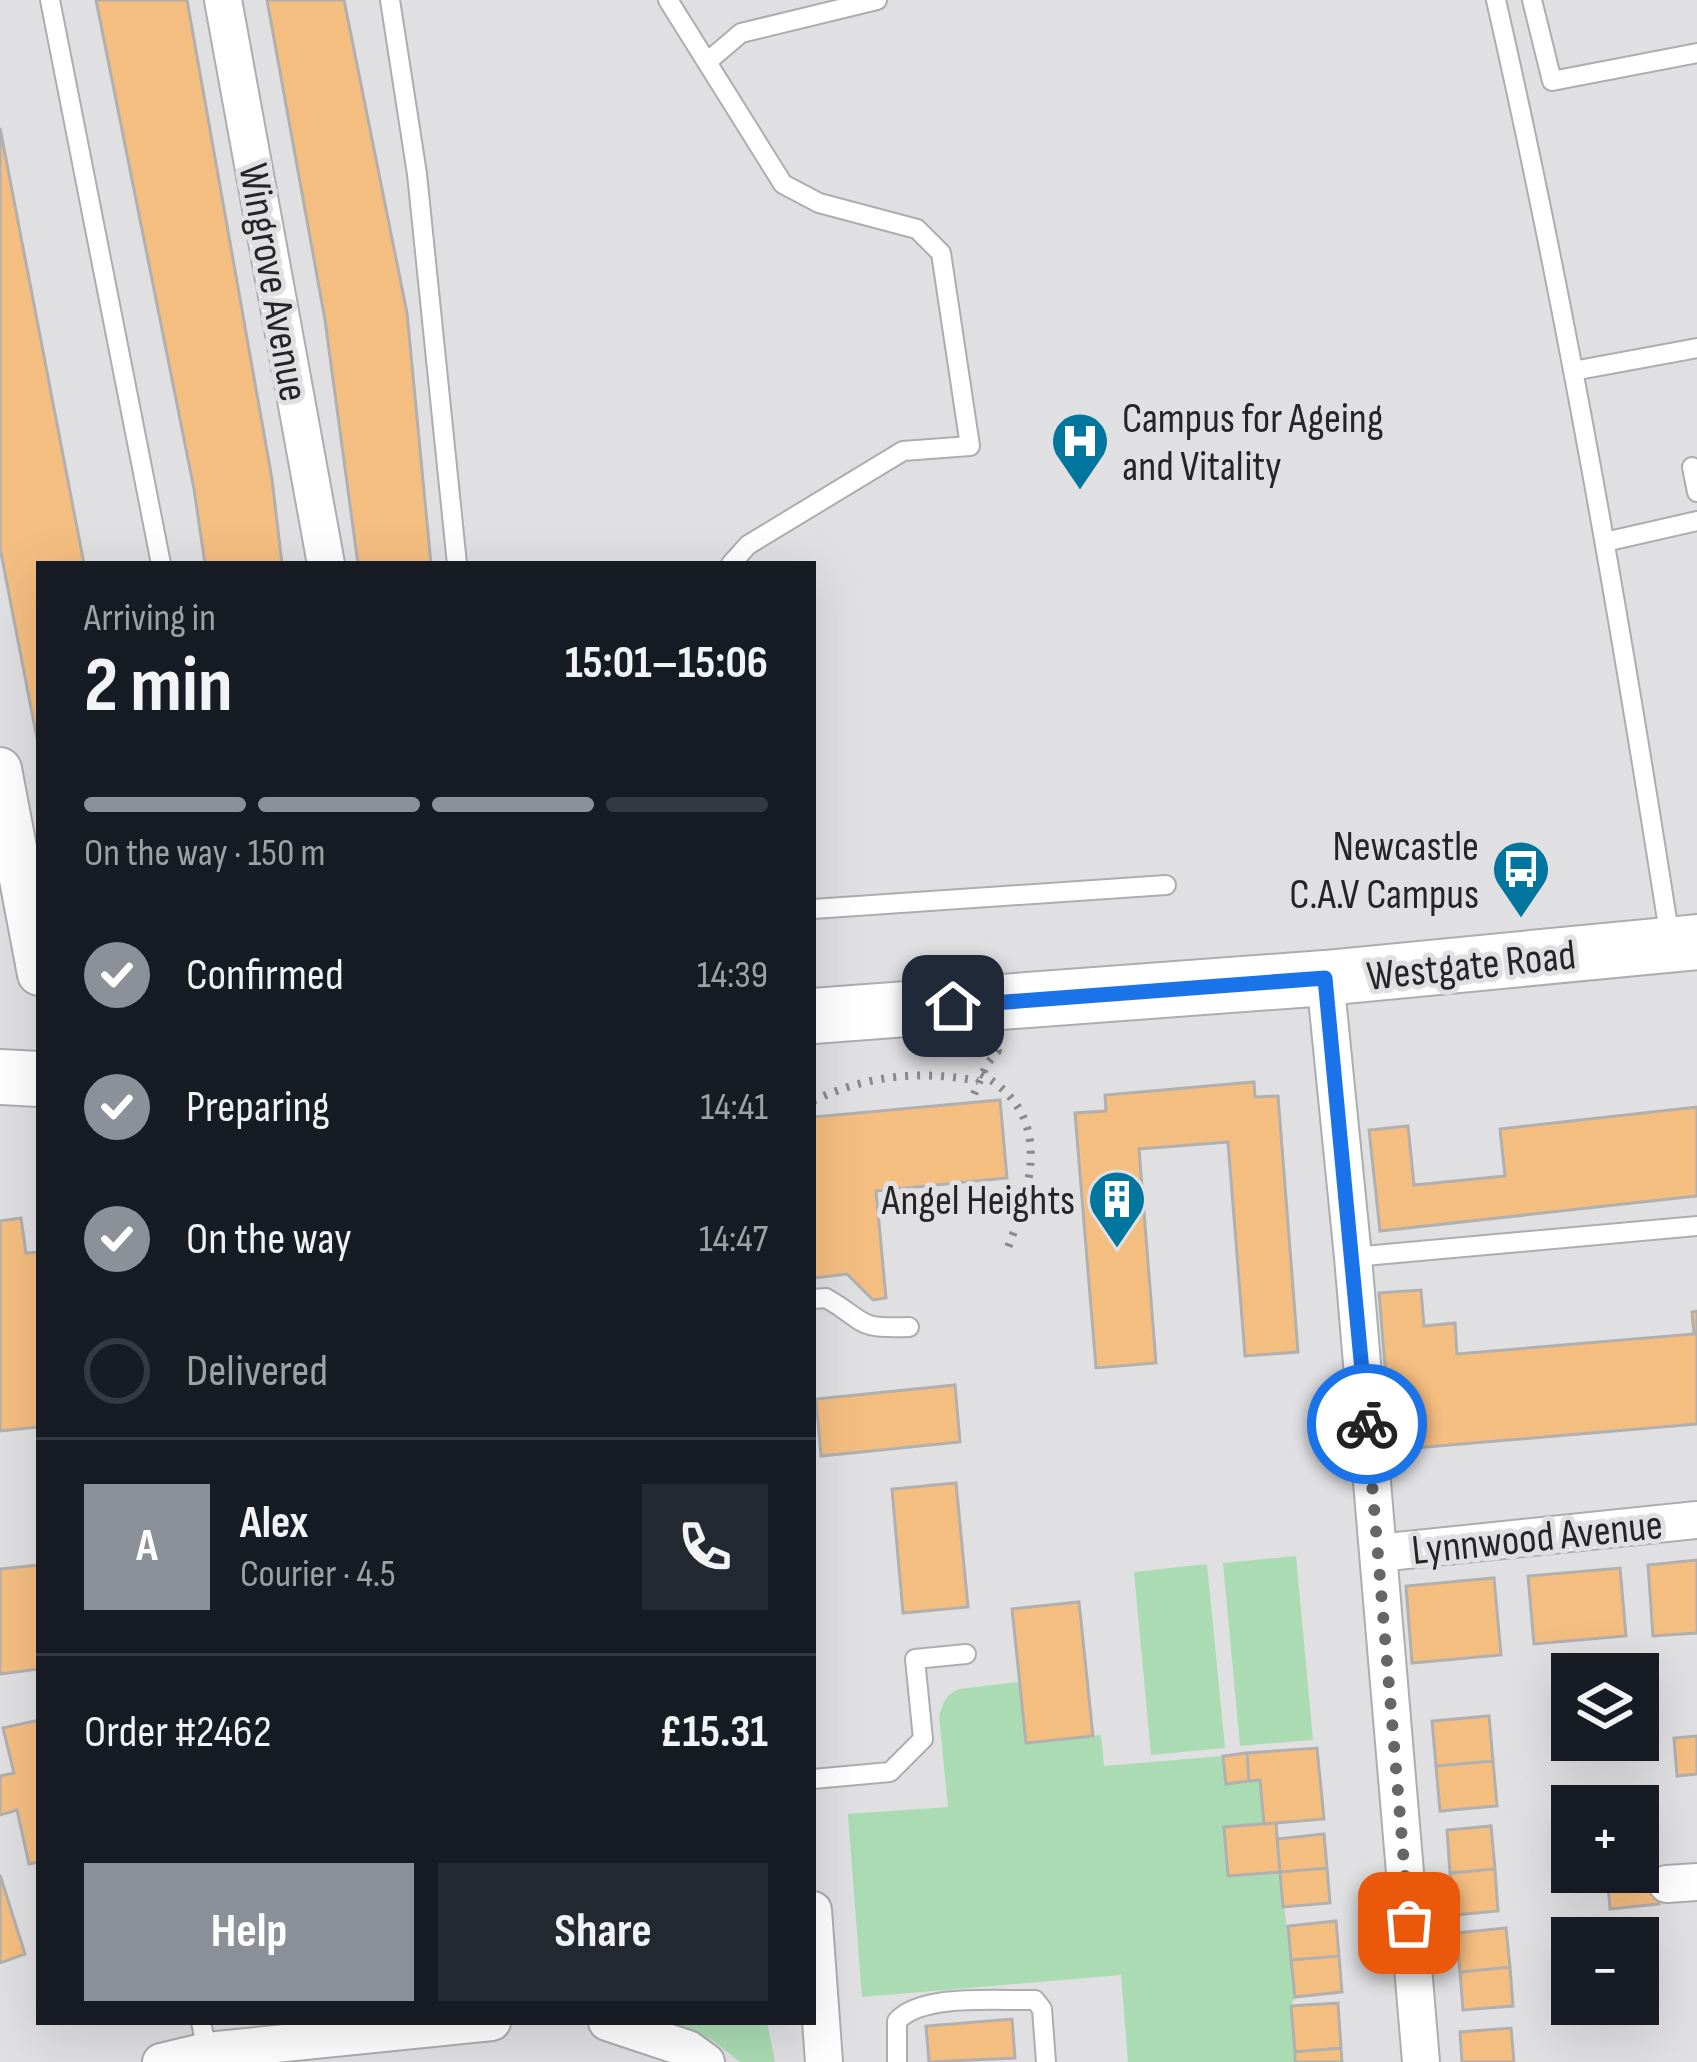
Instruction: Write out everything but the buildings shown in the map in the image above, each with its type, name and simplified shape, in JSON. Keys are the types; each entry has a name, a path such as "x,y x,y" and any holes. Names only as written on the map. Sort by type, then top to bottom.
{"main road":[{"name":"Westgate Road","path":"816,1016 1325,978 1684,943"},
{"path":"0,1076 36,1079"}],"street":[{"name":"Wingrove Avenue","path":"223,0 325,561"},
{"path":"0,769 36,959"},
{"path":"1325,978 1420,2062"},
{"name":"Lynnwood Avenue","path":"1378,1552 1697,1520"},
{"path":"816,1951 824,2062"},
{"path":"161,2062 204,2036 435,2025"},
{"path":"616,2025 688,2049 706,2062"}],"lane":[{"path":"50,0 160,561"},
{"path":"390,0 417,175 457,561"},
{"path":"668,0 783,184 819,203 917,229 941,253 970,446 903,452 748,545 734,561"},
{"path":"705,59 741,33 877,0"},
{"path":"1496,0 1684,943"},
{"path":"1532,0 1552,81 1697,53"},
{"path":"1573,371 1697,348"},
{"path":"1692,467 1697,492"},
{"path":"1605,542 1697,520"},
{"path":"816,909 1166,885"},
{"path":"1353,1257 1697,1226"},
{"path":"816,1299 826,1298 873,1328 909,1327"},
{"path":"816,1779 890,1772 922,1739 915,1659 966,1654"},
{"path":"897,2062 897,2021 907,2010 926,2004 1035,2000 1042,2009 1046,2062"}],"path":[{"path":"974,1094 998,1051"},
{"path":"816,1100 893,1076 937,1073 1001,1085 1027,1127 1033,1155 1028,1197 1007,1250"}],"green space":[{"path":"1296,1556 1313,1740 1240,1746 1223,1563"},
{"path":"1207,1564 1225,1748 1151,1755 1134,1572"},
{"path":"1019,1682 1026,1743 1101,1735 1104,1766 1223,1756 1227,1783 1260,1780 1264,1824 1228,1876 1280,1872 1295,1997 1291,2006 1295,2062 1128,2062 1121,1975 862,1997 848,1814 948,1807 939,1716 946,1700 959,1689"},
{"path":"675,2025 768,2025 775,2062 740,2062 712,2040"}],"way so far":[{"path":"1367,1424 1409,1923"}],"place":[{"name":"Campus for Ageing and Vitality","path":"1080,492"},
{"name":"Newcastle C.A.V Campus","path":"1521,920"},
{"name":"Angel Heights","path":"1117,1250"}],"route":[{"path":"953,1006 1325,978 1367,1424"}]}
